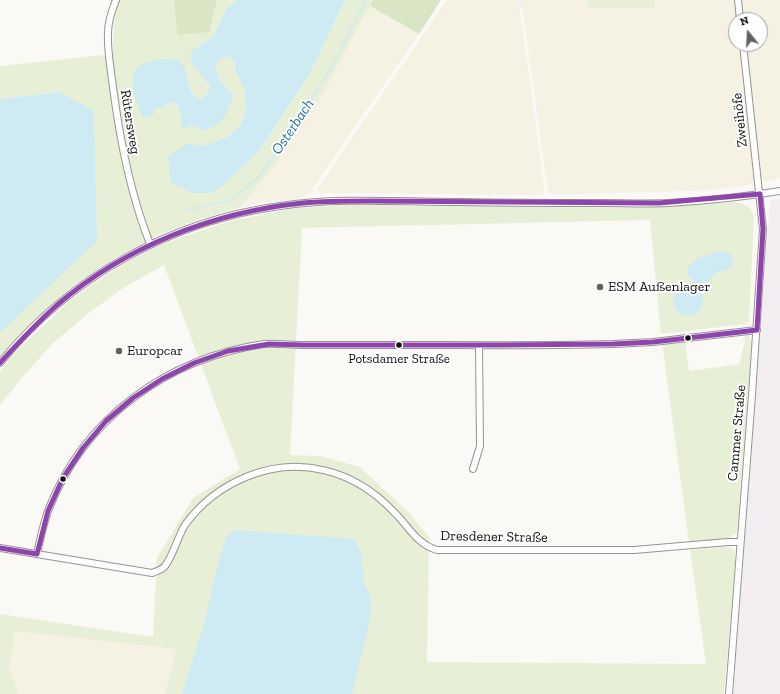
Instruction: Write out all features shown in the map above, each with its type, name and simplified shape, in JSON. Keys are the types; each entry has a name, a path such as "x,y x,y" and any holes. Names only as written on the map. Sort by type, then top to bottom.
{"street":[{"name":"Rütersweg","path":"116,0 111,13 108,33 114,101 127,173 150,244"},
{"path":"738,0 739,12"},
{"name":"Zweihöfe","path":"744,52 760,194"},
{"path":"0,363 35,325 82,285 115,263 150,244 183,230 236,214 282,205 305,203 666,203 780,191"},
{"name":"Cammer Straße","path":"729,694 757,330 763,229 760,194"},
{"path":"0,548 37,554 42,528 57,490 83,448 106,422 126,404 160,379 177,370 214,355 266,344 612,344 653,342 757,330"},
{"path":"472,469 480,446 479,345"},
{"name":"Dresdener Straße","path":"37,554 152,573 158,571 164,567 185,526 208,500 237,481 270,469 289,467 327,471 343,475 359,483 385,502 422,544 437,550 634,550 740,542"}],"shaded area":[{"path":"447,0 588,0 588,8 654,8 655,0 736,0 737,12 728,12 728,52 742,52 756,179 749,185 713,190 552,195 548,191 522,7 519,7 535,116 544,191 542,195 320,193 317,189"},
{"path":"740,0 780,0 780,178 766,182 761,176 746,52 768,52 768,12 741,12"},
{"path":"370,6 419,34 310,192 298,200 274,201 239,208 273,167 317,104"},
{"path":"780,198 780,694 733,694 770,201"},
{"path":"15,631 176,649 165,694 19,694 9,668"}],"green space":[{"path":"120,0 174,0 177,35 211,24 217,0 237,0 226,9 213,37 195,48 210,86 208,93 203,99 195,96 191,90 187,75 154,109 161,108 174,101 179,108 182,119 233,96 219,78 215,68 219,60 227,56 236,63 235,71 244,88 246,112 240,126 227,137 203,146 188,143 223,186 260,150 310,73 345,0 373,0 317,104 273,167 239,208 198,220 158,235 115,258 70,288 33,321 0,356 0,333 97,240 94,110 59,92 0,99 0,66 113,54 113,33"},
{"path":"174,0 217,0 209,32 177,35"},
{"path":"373,0 441,0 419,34 370,6"},
{"path":"588,0 655,0 654,8 588,8"},
{"path":"734,202 743,204 750,208 754,217 749,321 746,324 661,334 650,220 302,228 290,455 320,456 360,467 409,513 429,537 427,662 706,664 690,550 718,547 728,547 733,549 735,553 735,566 724,694 165,694 176,649 15,631 9,668 19,694 0,694 0,614 153,637 157,558 193,498 240,469 164,265 125,287 90,312 53,343 0,405 0,372 16,351 73,298 126,262 165,243 226,222 289,209 343,205 650,208"},
{"path":"744,333 749,336 752,343 737,532 728,538 689,542 662,343 685,340 689,371 739,364 745,341"}],"water":[{"path":"237,0 345,0 310,73 260,150 223,186 210,193 193,193 171,183 168,156 188,143 203,146 227,137 240,126 246,112 244,88 235,71 236,63 227,56 219,60 215,68 219,78 233,96 226,114 219,124 204,130 194,126 182,128 181,114 174,101 161,108 154,109 154,115 143,118 134,93 133,84 135,70 140,65 151,61 169,59 178,61 186,70 192,93 203,99 208,93 210,86 193,66 190,55 195,48 213,37 226,9"},
{"path":"59,92 94,110 97,241 0,333 0,99"},
{"path":"720,251 731,254 733,262 731,267 726,270 718,271 703,286 695,283 687,275 690,265 694,261"},
{"path":"688,286 699,290 703,301 699,312 688,316 677,312 673,301 677,290"},
{"path":"235,530 354,539 362,556 361,563 364,572 363,581 371,598 370,619 352,694 182,694 203,628 226,537"}],"waterway":[{"name":"Osterbach","path":"182,211 229,201 259,177 310,103 344,44 365,0"}],"transit line":[{"path":"757,330 763,229 760,194"},
{"path":"0,363 57,305 112,265 172,235 237,214 303,203 328,201 659,203 760,194"},
{"path":"37,554 48,511 63,478 83,448 106,421 133,398 162,379 194,363 228,351 269,344 613,344 653,342 757,330"},
{"path":"0,548 37,554"}],"place":[{"name":"ESM Außenlager","path":"600,287"},
{"name":"Potsdamer Straße","path":"399,345"},
{"name":"Europcar","path":"119,351"}]}
